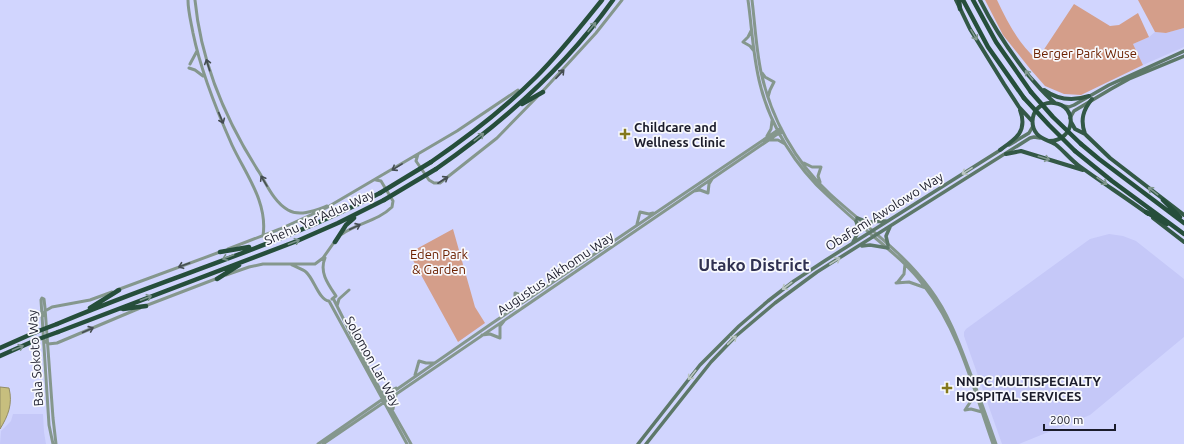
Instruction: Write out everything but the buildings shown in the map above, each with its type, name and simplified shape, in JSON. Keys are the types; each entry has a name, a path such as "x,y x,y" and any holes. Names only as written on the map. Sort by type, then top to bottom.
{"highway":[{"name":"Shehu Yar'Adua Way","path":"0,348 70,318 332,217 380,193 431,162 486,122 536,77 602,0"},
{"name":"Shehu Yar'Adua Way","path":"0,356 36,340 316,233 384,200 470,145 511,112 558,65 596,23 613,0"},
{"path":"956,0 982,49 1019,107 1032,123 1034,130 1040,138 1056,145 1070,158 1146,212 1184,242"},
{"path":"959,0 960,9"},
{"path":"963,0 988,47 1024,98 1049,125 1075,151 1112,181 1184,234"},
{"path":"973,0 996,42 1031,92 1053,117 1081,144 1104,163 1184,222"},
{"path":"980,0 1001,38 1037,85 1055,103 1063,106 1069,114 1075,129 1085,134 1110,158 1184,215"},
{"path":"518,90 536,77"},
{"path":"1037,85 1047,92 1063,99 1091,98"},
{"path":"511,112 543,92"},
{"path":"1085,134 1082,125 1082,116 1091,98"},
{"path":"1032,123 1033,116 1040,107 1044,104 1055,103"},
{"path":"1000,150 1015,140 1020,131 1022,120 1019,107"},
{"path":"1049,141 1054,141 1064,136 1068,132 1071,120"},
{"path":"1006,154 1015,151 1024,152 1090,173"},
{"path":"1163,200 1184,222"},
{"path":"335,242 349,222 372,206"},
{"path":"1146,212 1178,229"},
{"path":"220,252 261,245"},
{"path":"217,279 242,263 258,256"},
{"path":"70,318 119,290"},
{"path":"99,317 122,310 146,306"}],"main road":[{"path":"1071,120 1074,111 1108,85 1184,51"},
{"path":"1063,106 1069,107 1091,98 1184,56"},
{"name":"Obafemi Awolowo Way","path":"638,444 700,366 738,326 794,281 1029,133 1032,123"},
{"name":"Obafemi Awolowo Way","path":"646,444 708,365 746,328 790,291 1030,138 1040,138"},
{"path":"851,244 857,237 859,231 857,220 872,223 890,220"},
{"path":"859,246 870,245 888,247 886,236 891,226"}],"street":[{"path":"188,0 197,50 204,77 227,133 260,200 265,221 264,236"},
{"path":"195,0 199,32 214,86 230,124 275,199 289,211 302,213 331,205"},
{"path":"418,154 416,161 429,180 434,183 440,183 497,138 543,92 591,39 622,0"},
{"path":"748,0 757,72 763,96 773,119 801,161 821,185 870,232 911,266 940,302 958,340 996,444"},
{"path":"752,0 761,71 768,98 786,145 817,186 857,220"},
{"path":"752,25 750,34 743,42 750,46 755,53"},
{"path":"190,64 197,50"},
{"path":"189,68 195,70 204,77"},
{"path":"761,71 765,77 774,82 768,98"},
{"path":"43,316 43,313 46,310 52,307 90,300 119,290 264,236 312,216 458,130 518,90"},
{"path":"773,119 766,139 778,140 786,145"},
{"name":"Augustus Aikhomu Way","path":"338,432 377,407 402,386 434,363 656,212 780,130"},
{"name":"Augustus Aikhomu Way","path":"338,432 377,403 396,394 713,178 766,139"},
{"path":"801,161 812,168 821,167 818,176 821,185"},
{"path":"691,192 700,190 708,193 709,184 713,178"},
{"path":"48,350 53,345 146,306 239,270 270,263 315,264 321,260 345,232 379,216 392,207 393,201 381,182 379,180 374,180"},
{"path":"310,211 312,216"},
{"path":"635,227 639,219 640,212 649,214 656,212"},
{"path":"888,247 926,288 950,326 993,444"},
{"name":"Solomon Lar Way","path":"327,253 322,268 324,276 331,288 337,308 379,390"},
{"name":"Solomon Lar Way","path":"290,264 306,273 322,299 329,302 411,444"},
{"path":"905,264 903,276 896,283 909,282 926,288"},
{"path":"337,308 339,299 349,290"},
{"path":"511,311 516,303 515,293 527,297 537,294"},
{"name":"Bala Sokoto Way","path":"53,444 49,425 41,299 44,299 46,310 52,418 56,444"},
{"path":"329,302 334,299"},
{"path":"45,303 49,307 52,307"},
{"path":"480,336 490,334 500,338 500,326 505,319"},
{"path":"44,340 48,344 53,345"},
{"path":"414,377 418,369 419,361 434,363"},
{"path":"377,403 379,398 379,390 392,390 402,386"},
{"path":"975,392 972,400 964,410 971,409 982,412"},
{"path":"377,407 382,406 391,411 396,394"},
{"name":"Solomon Lar Way","path":"391,411 407,444"},
{"path":"318,444 338,432"},
{"path":"323,444 338,432"}],"shaded area":[{"path":"1184,28 1184,47 1143,65 1133,44 1149,37 1155,32 1166,33"},
{"path":"1109,234 1123,236 1136,241 1184,279 1184,337 1090,415 1019,444 1002,444 964,336 964,332 966,329 1090,239"},
{"path":"0,387 9,388 10,405 0,429"},
{"path":"13,414 43,414 46,444 0,444 1,431 11,421"}],"green space":[{"name":"Berger Park Wuse","path":"985,0 997,0 1009,25 1019,40 1037,60 1074,4 1110,26 1119,25 1138,13 1149,37 1133,44 1143,65 1081,95 1064,94 1045,86 1031,70 1003,35"},
{"path":"1138,0 1184,0 1184,28 1166,33 1155,32"},
{"name":"Eden Park & Garden","path":"453,229 475,307 485,323 458,342 409,253"}],"place":[{"name":"Childcare and Wellness Clinic","path":"625,134"},
{"name":"NNPC MULTISPECIALTY HOSPITAL SERVICES","path":"947,388"}],"district":[{"name":"Utako District","path":"754,265"}]}
